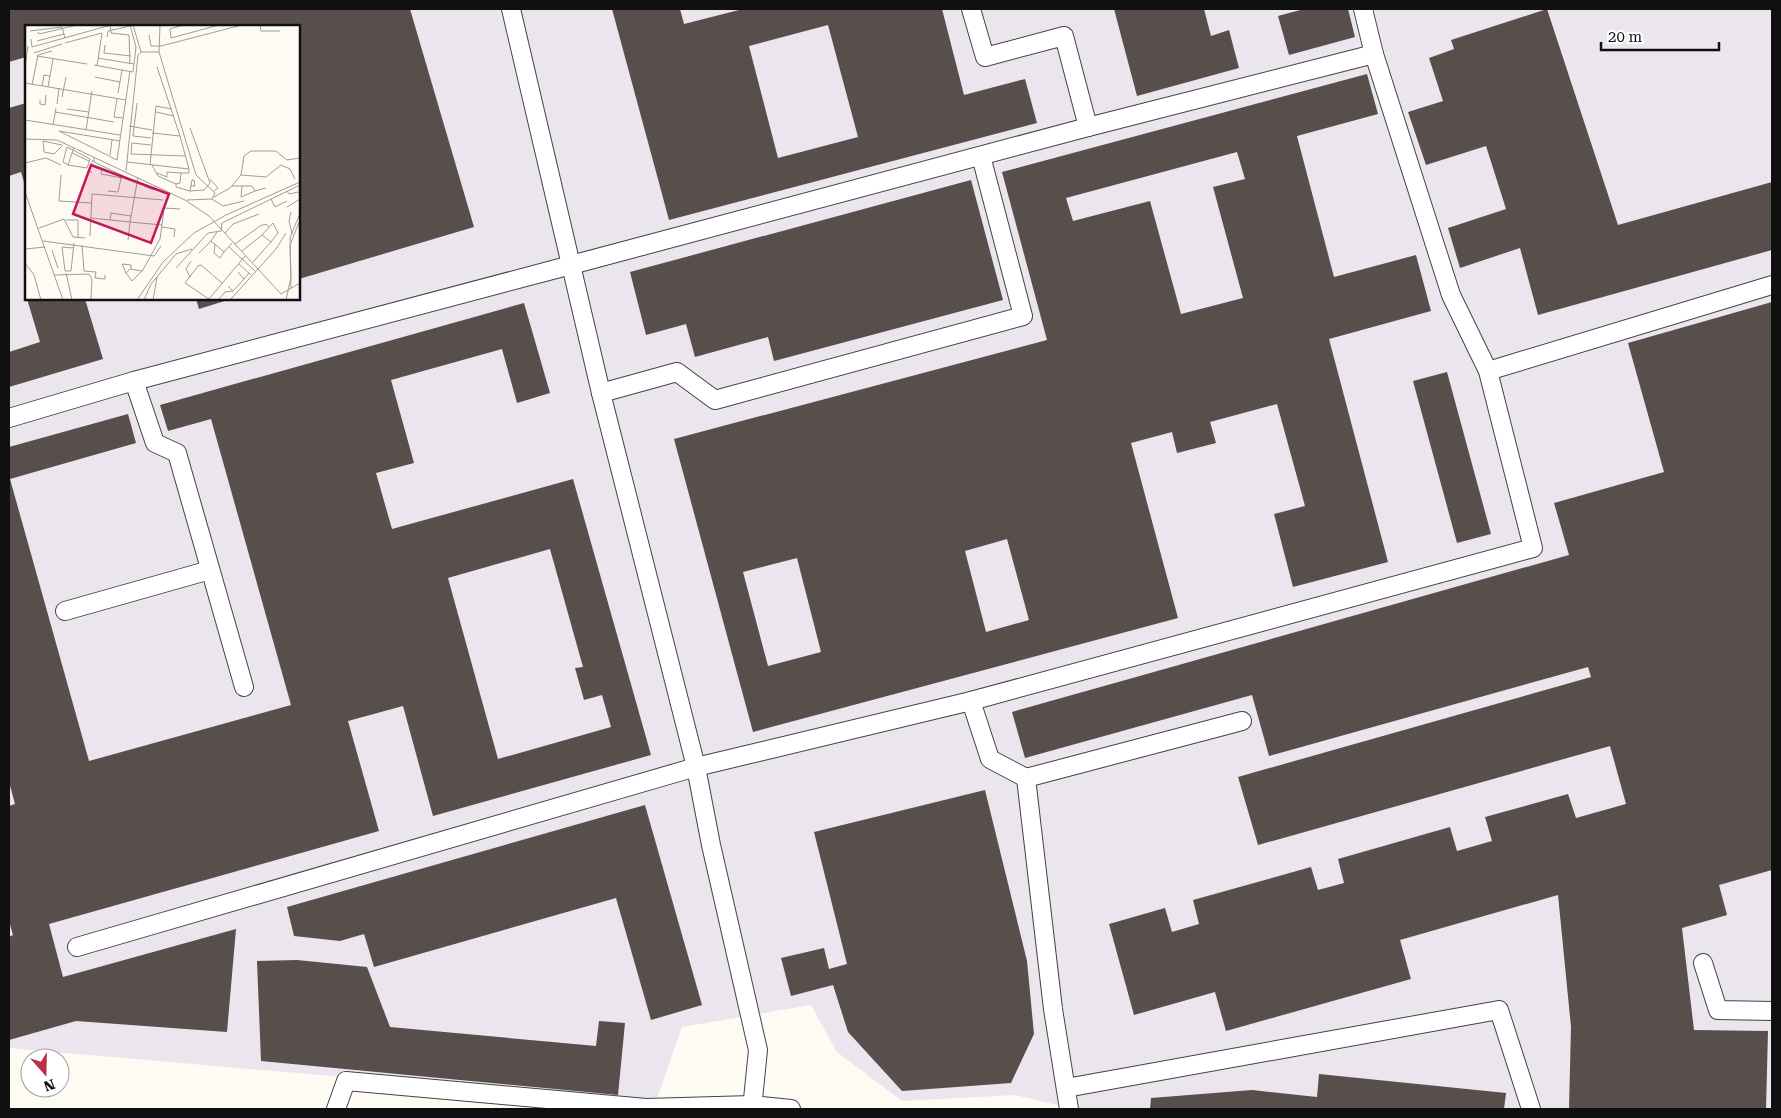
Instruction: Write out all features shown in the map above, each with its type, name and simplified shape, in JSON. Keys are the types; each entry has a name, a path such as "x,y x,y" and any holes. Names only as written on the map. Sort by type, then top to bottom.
{"lane":[{"path":"510,9 601,393 696,766 711,844 758,1050 752,1107"},
{"path":"971,9 985,56 1064,36 1088,127"},
{"path":"77,947 696,766 971,701 1533,548 1488,371 1451,295 1374,54 1363,9"},
{"path":"9,418 134,382 1088,127 1374,54"},
{"path":"601,393 677,372 715,400 1023,316 981,156"},
{"path":"1488,371 1772,285"},
{"path":"134,382 155,443 178,453 244,687"},
{"path":"65,612 210,570"},
{"path":"971,701 990,759 1026,778 1242,721"},
{"path":"1026,778 1053,1009 1069,1109"},
{"path":"1703,963 1718,1010 1772,1011"},
{"path":"1066,1088 1499,1010 1531,1109"},
{"path":"336,1109 346,1081 646,1108 752,1107 790,1109"}],"shaded area":[{"path":"9,9 1772,9 1772,1109 1074,1109 1015,1095 902,1101 837,1052 811,1005 682,1027 655,1104 70,1053 70,1048 9,1048"}],"building":[{"path":"9,9 410,9 474,227 300,279 300,25 25,25 25,57 9,62"},
{"path":"612,9 680,9 684,24 738,9 942,9 964,95 1025,79 1037,123 669,220","holes":["828,25 858,137 778,158 749,46"]},
{"path":"1114,9 1204,9 1211,36 1229,30 1239,68 1137,96"},
{"path":"1304,9 1348,9 1355,37 1289,55 1278,16"},
{"path":"1547,9 1618,225 1772,182 1772,250 1538,315 1520,248 1460,268 1448,228 1506,209 1486,146 1426,165 1408,112 1443,101 1429,58 1454,49 1451,40"},
{"path":"1367,74 1378,114 1297,136 1334,277 1416,255 1431,311 1329,339 1388,562 1293,587 1274,514 1305,506 1277,404 1210,422 1216,443 1177,453 1172,432 1131,443 1178,618 753,732 674,439 1047,340 1002,172","holes":["1237,152 1245,179 1213,187 1243,298 1181,314 1150,201 1073,221 1066,198","1007,539 1029,620 986,632 965,551","797,558 821,652 768,666 743,572"]},
{"path":"25,103 25,186 21,172 9,176 9,108"},
{"path":"971,180 1003,300 774,361 768,337 695,357 686,324 646,335 630,272"},
{"path":"27,300 85,300 103,359 9,387 9,352 40,342"},
{"path":"196,300 228,300 199,309"},
{"path":"1772,302 1772,870 1719,885 1727,915 1682,928 1694,1030 1768,1031 1766,1109 1569,1109 1571,1027 1558,895 1400,940 1411,979 1226,1031 1215,992 1134,1015 1109,924 1165,908 1172,932 1199,924 1193,900 1311,867 1318,890 1344,883 1338,859 1450,827 1457,851 1492,841 1485,817 1568,794 1576,818 1626,804 1610,746 1258,845 1238,777 1591,677 1588,667 1269,756 1252,695 1025,758 1012,712 1569,555 1554,503 1664,472 1628,343"},
{"path":"524,303 550,393 517,403 502,349 391,380 414,463 376,473 392,529 573,479 651,755 433,816 403,706 348,721 379,831 49,924 63,977 236,929 227,1032 76,1021 9,1040 9,937 13,935 9,921 9,806 15,804 9,782 9,447 128,414 136,443 10,479 89,761 291,705 211,419 168,431 160,405","holes":["550,549 583,667 575,668 584,700 602,695 611,727 498,759 448,578"]},
{"path":"1447,372 1491,534 1457,543 1413,381"},
{"path":"985,790 1027,961 1034,1034 1011,1083 902,1091 848,1032 833,985 791,996 781,958 824,948 829,969 847,964 814,832"},
{"path":"645,805 702,1005 651,1020 616,898 374,967 364,934 340,941 294,936 287,907"},
{"path":"297,960 367,967 390,1027 596,1046 599,1021 625,1023 618,1095 261,1061 257,961"},
{"path":"1319,1074 1506,1093 1504,1109 1150,1109 1151,1098 1252,1090 1317,1097"}]}
